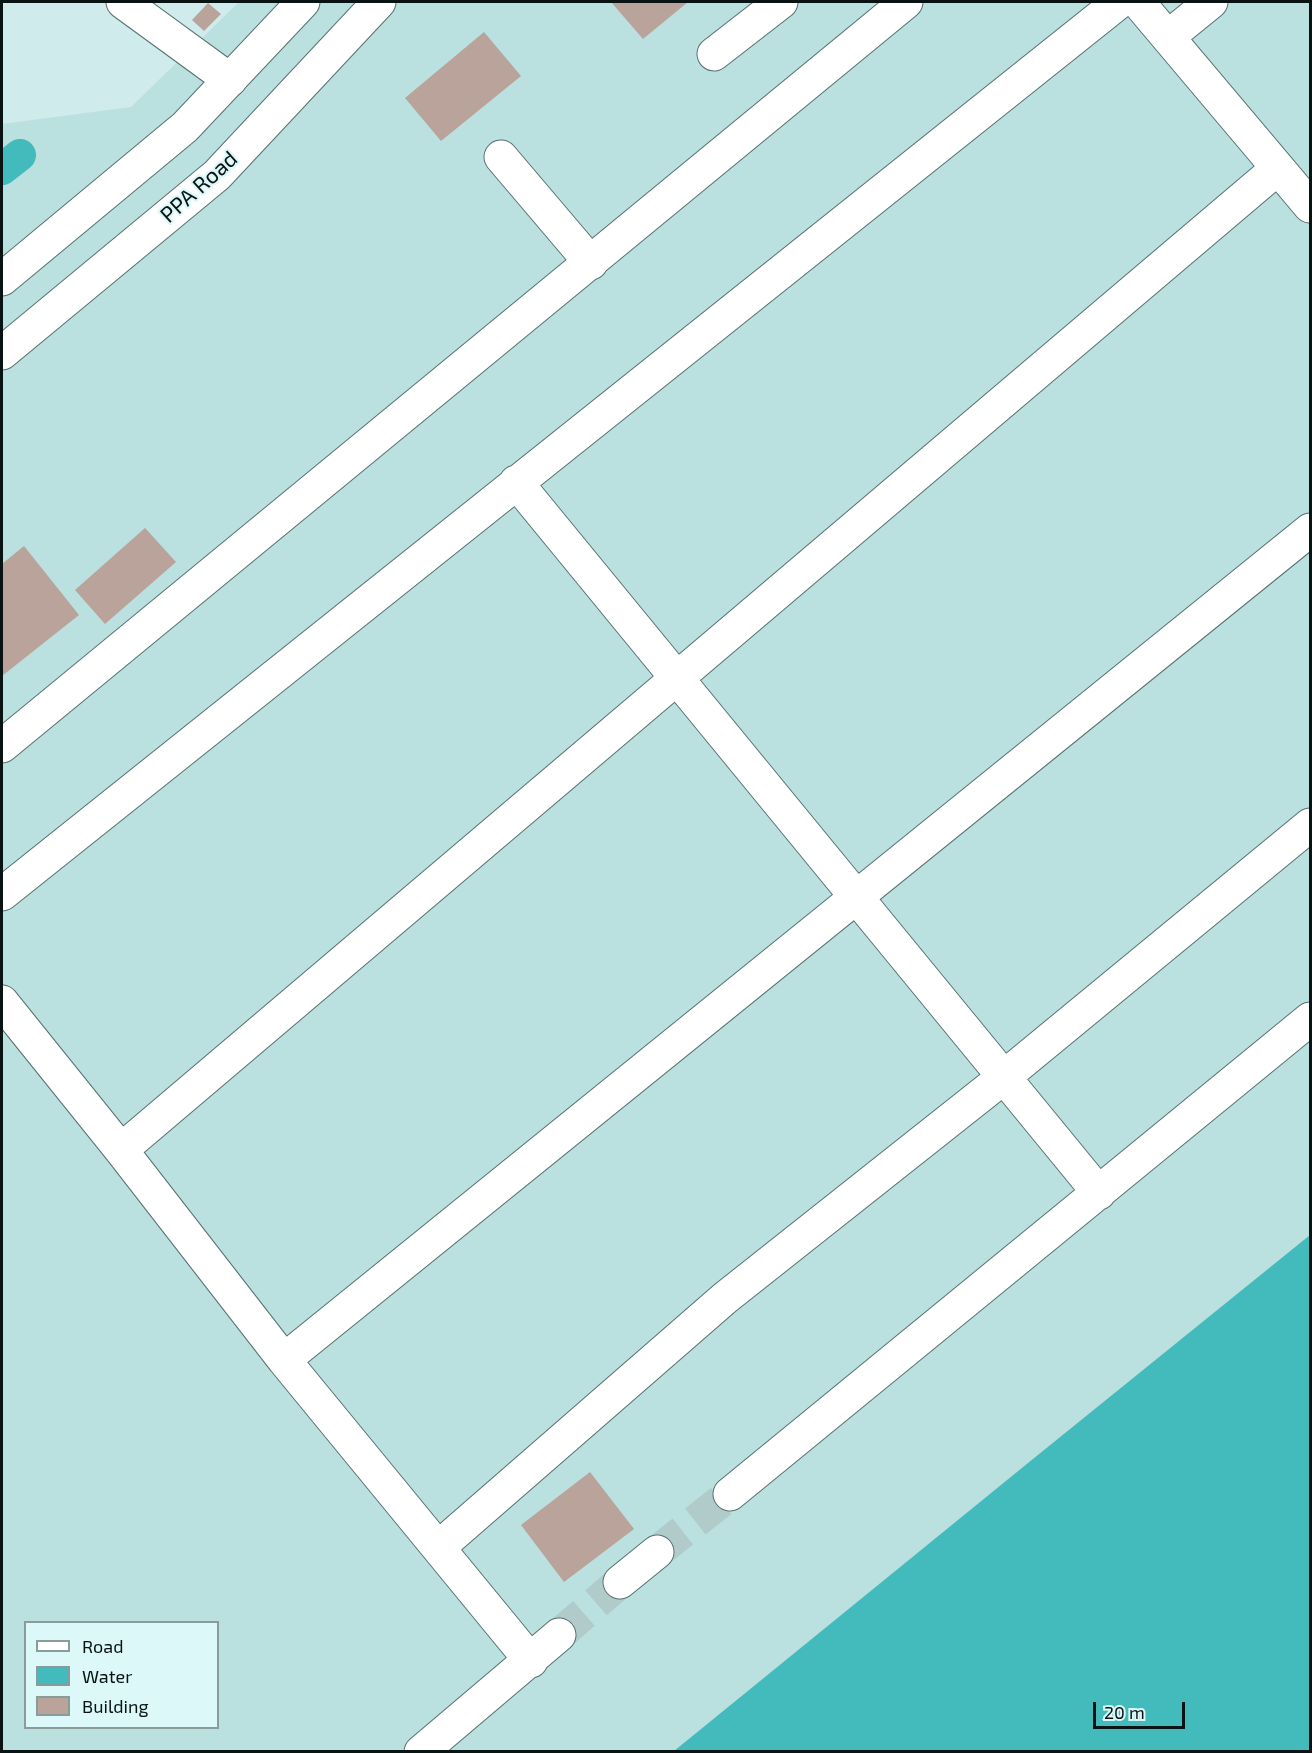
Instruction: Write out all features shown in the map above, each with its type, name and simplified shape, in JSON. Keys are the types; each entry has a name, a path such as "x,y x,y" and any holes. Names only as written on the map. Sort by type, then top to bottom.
{"main road":[{"path":"123,2 230,80"},
{"path":"2,279 185,127 303,2"},
{"name":"PPA Road","path":"2,353 217,175 378,2"},
{"path":"714,54 781,2"},
{"path":"2,747 906,2"},
{"path":"2,894 1119,2"},
{"path":"1138,2 1311,206"},
{"path":"1168,37 1211,2"},
{"path":"501,157 591,263"},
{"path":"122,1150 1278,168"},
{"path":"516,482 1099,1193"},
{"path":"285,1360 1311,530"},
{"path":"440,1547 725,1299 1004,1077 1311,825"},
{"path":"2,1002 122,1150 285,1360 531,1661"},
{"path":"730,1494 1311,1019"},
{"path":"620,1582 657,1552"},
{"path":"421,1752 559,1635"}],"shaded area":[{"path":"239,2 1310,2 1310,1235 674,1751 2,1751 2,124 131,107"}],"water":[{"path":"1310,1235 1310,1751 674,1751 1028,1463"}],"building":[{"path":"611,2 688,2 643,39"},
{"path":"208,3 221,14 204,31 192,20"},
{"path":"484,32 521,76 441,141 405,98"},
{"path":"145,528 176,562 105,624 75,590"},
{"path":"24,546 79,615 2,676 2,564"},
{"path":"590,1472 634,1529 564,1582 521,1525"}],"waterway":[{"path":"2,169 20,155"}],"tunnel":[{"path":"657,1552 730,1494"},
{"path":"559,1635 620,1582"}]}
